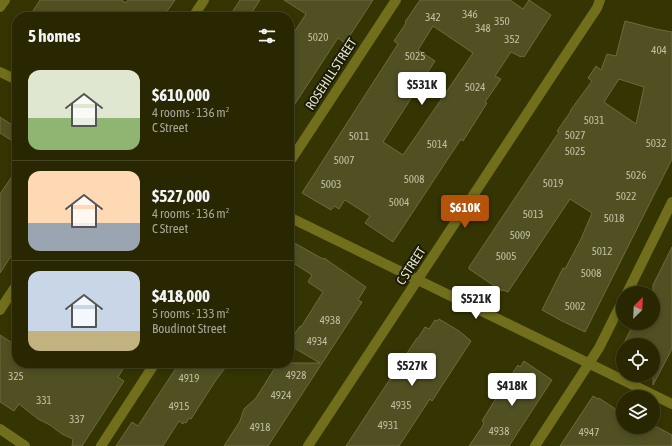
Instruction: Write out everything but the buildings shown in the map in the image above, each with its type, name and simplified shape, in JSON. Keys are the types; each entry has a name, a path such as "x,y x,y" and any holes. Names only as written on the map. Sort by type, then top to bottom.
{"street":[{"path":"0,7 5,0"},
{"path":"196,12 204,0"},
{"name":"ROSEHILL STREET","path":"294,155 396,0"},
{"name":"C STREET","path":"308,446 597,8 600,0"},
{"path":"0,72 12,78"},
{"path":"630,286 672,202"},
{"path":"294,219 672,404"},
{"path":"0,310 12,292"},
{"path":"535,446 599,348 616,314"},
{"path":"101,446 152,368"},
{"path":"0,429 25,446"}]}
